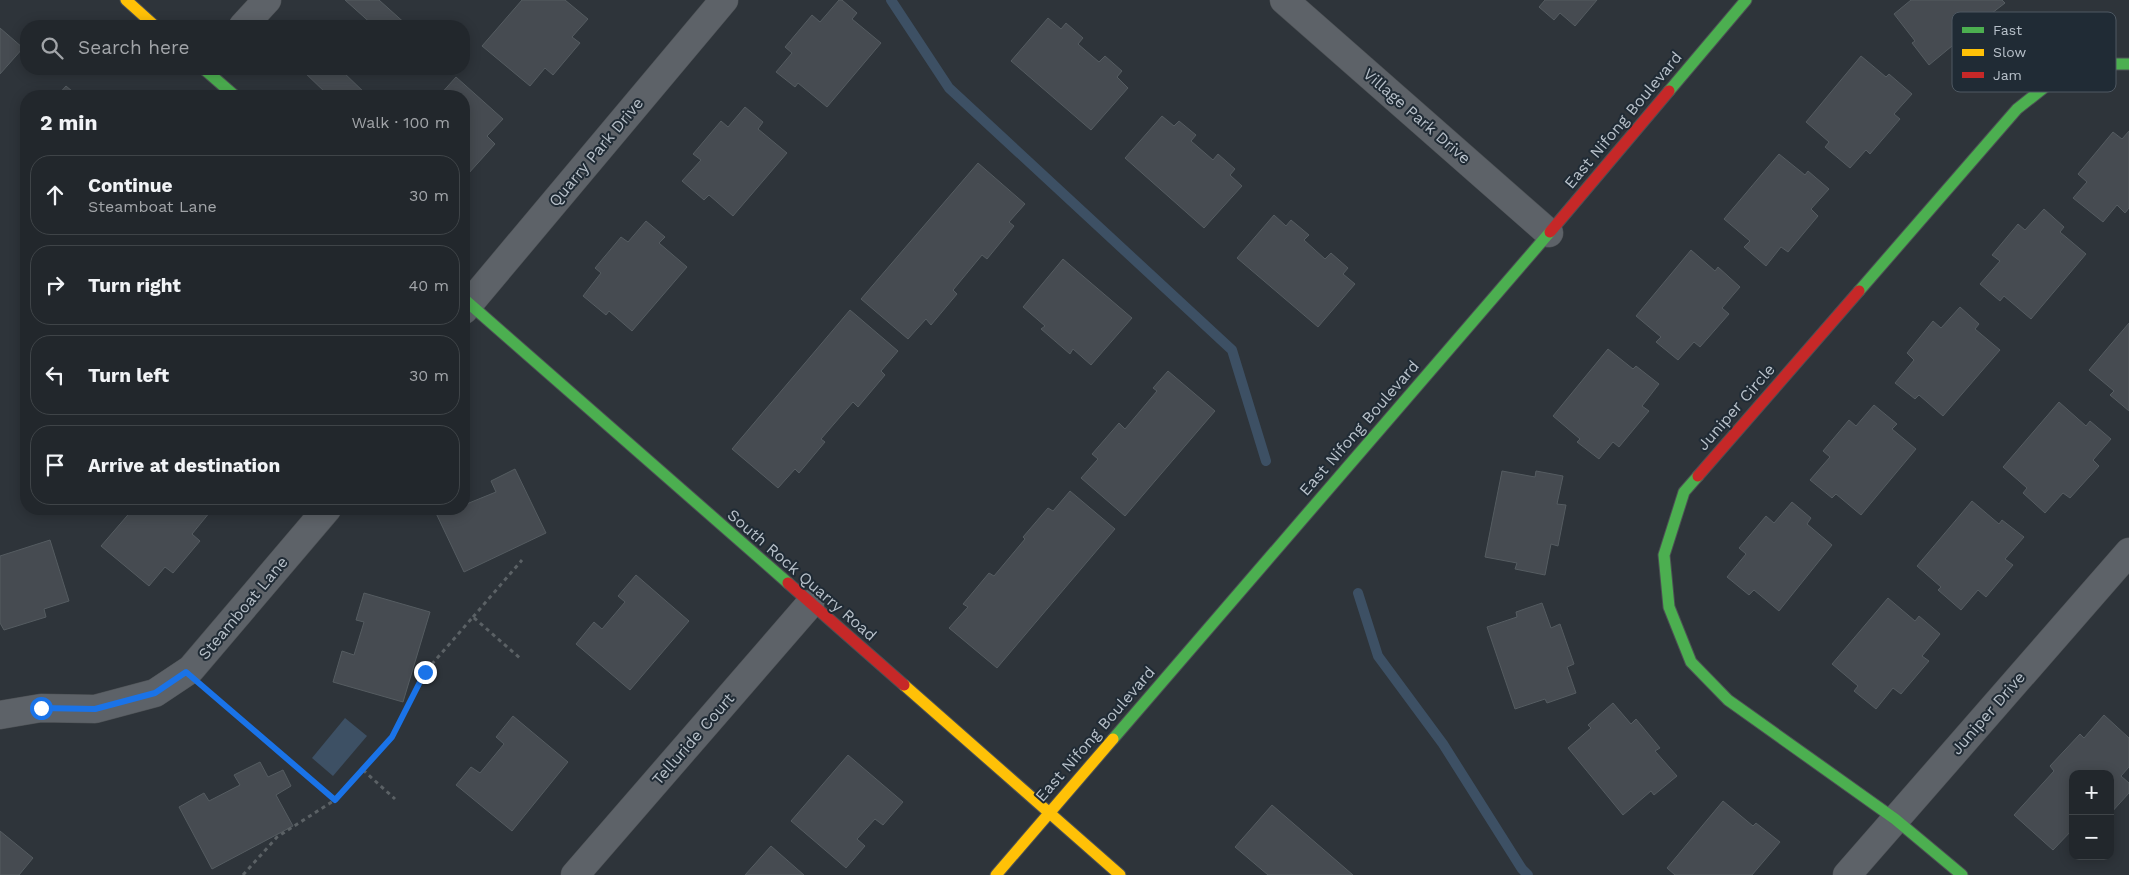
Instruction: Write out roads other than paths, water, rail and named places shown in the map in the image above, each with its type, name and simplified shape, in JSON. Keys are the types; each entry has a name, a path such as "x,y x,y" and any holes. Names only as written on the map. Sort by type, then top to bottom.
{"street":[{"path":"126,0 148,20"},
{"path":"249,20 267,0"},
{"name":"Quarry Park Drive","path":"470,298 724,0"},
{"name":"Village Park Drive","path":"1284,0 1549,233"},
{"name":"East Nifong Boulevard","path":"996,875 1549,233 1746,0"},
{"name":"Juniper Circle","path":"2116,64 2129,64"},
{"path":"211,75 228,90"},
{"name":"Juniper Circle","path":"1962,875 1895,819 1728,700 1691,662 1669,607 1664,555 1684,492 2017,109 2039,92"},
{"name":"South Rock Quarry Road","path":"470,308 1120,875"},
{"name":"Steamboat Lane","path":"0,715 41,708 95,709 155,693 186,672 197,662 322,515"},
{"name":"Juniper Drive","path":"1847,875 2129,552"},
{"name":"Telluride Court","path":"575,875 810,604"}],"water":[{"path":"345,718 367,736 333,776 312,758"}],"waterway":[{"path":"891,0 949,88 1232,350 1266,461"},
{"path":"1358,593 1378,656 1443,744 1522,869 1528,875"}]}
